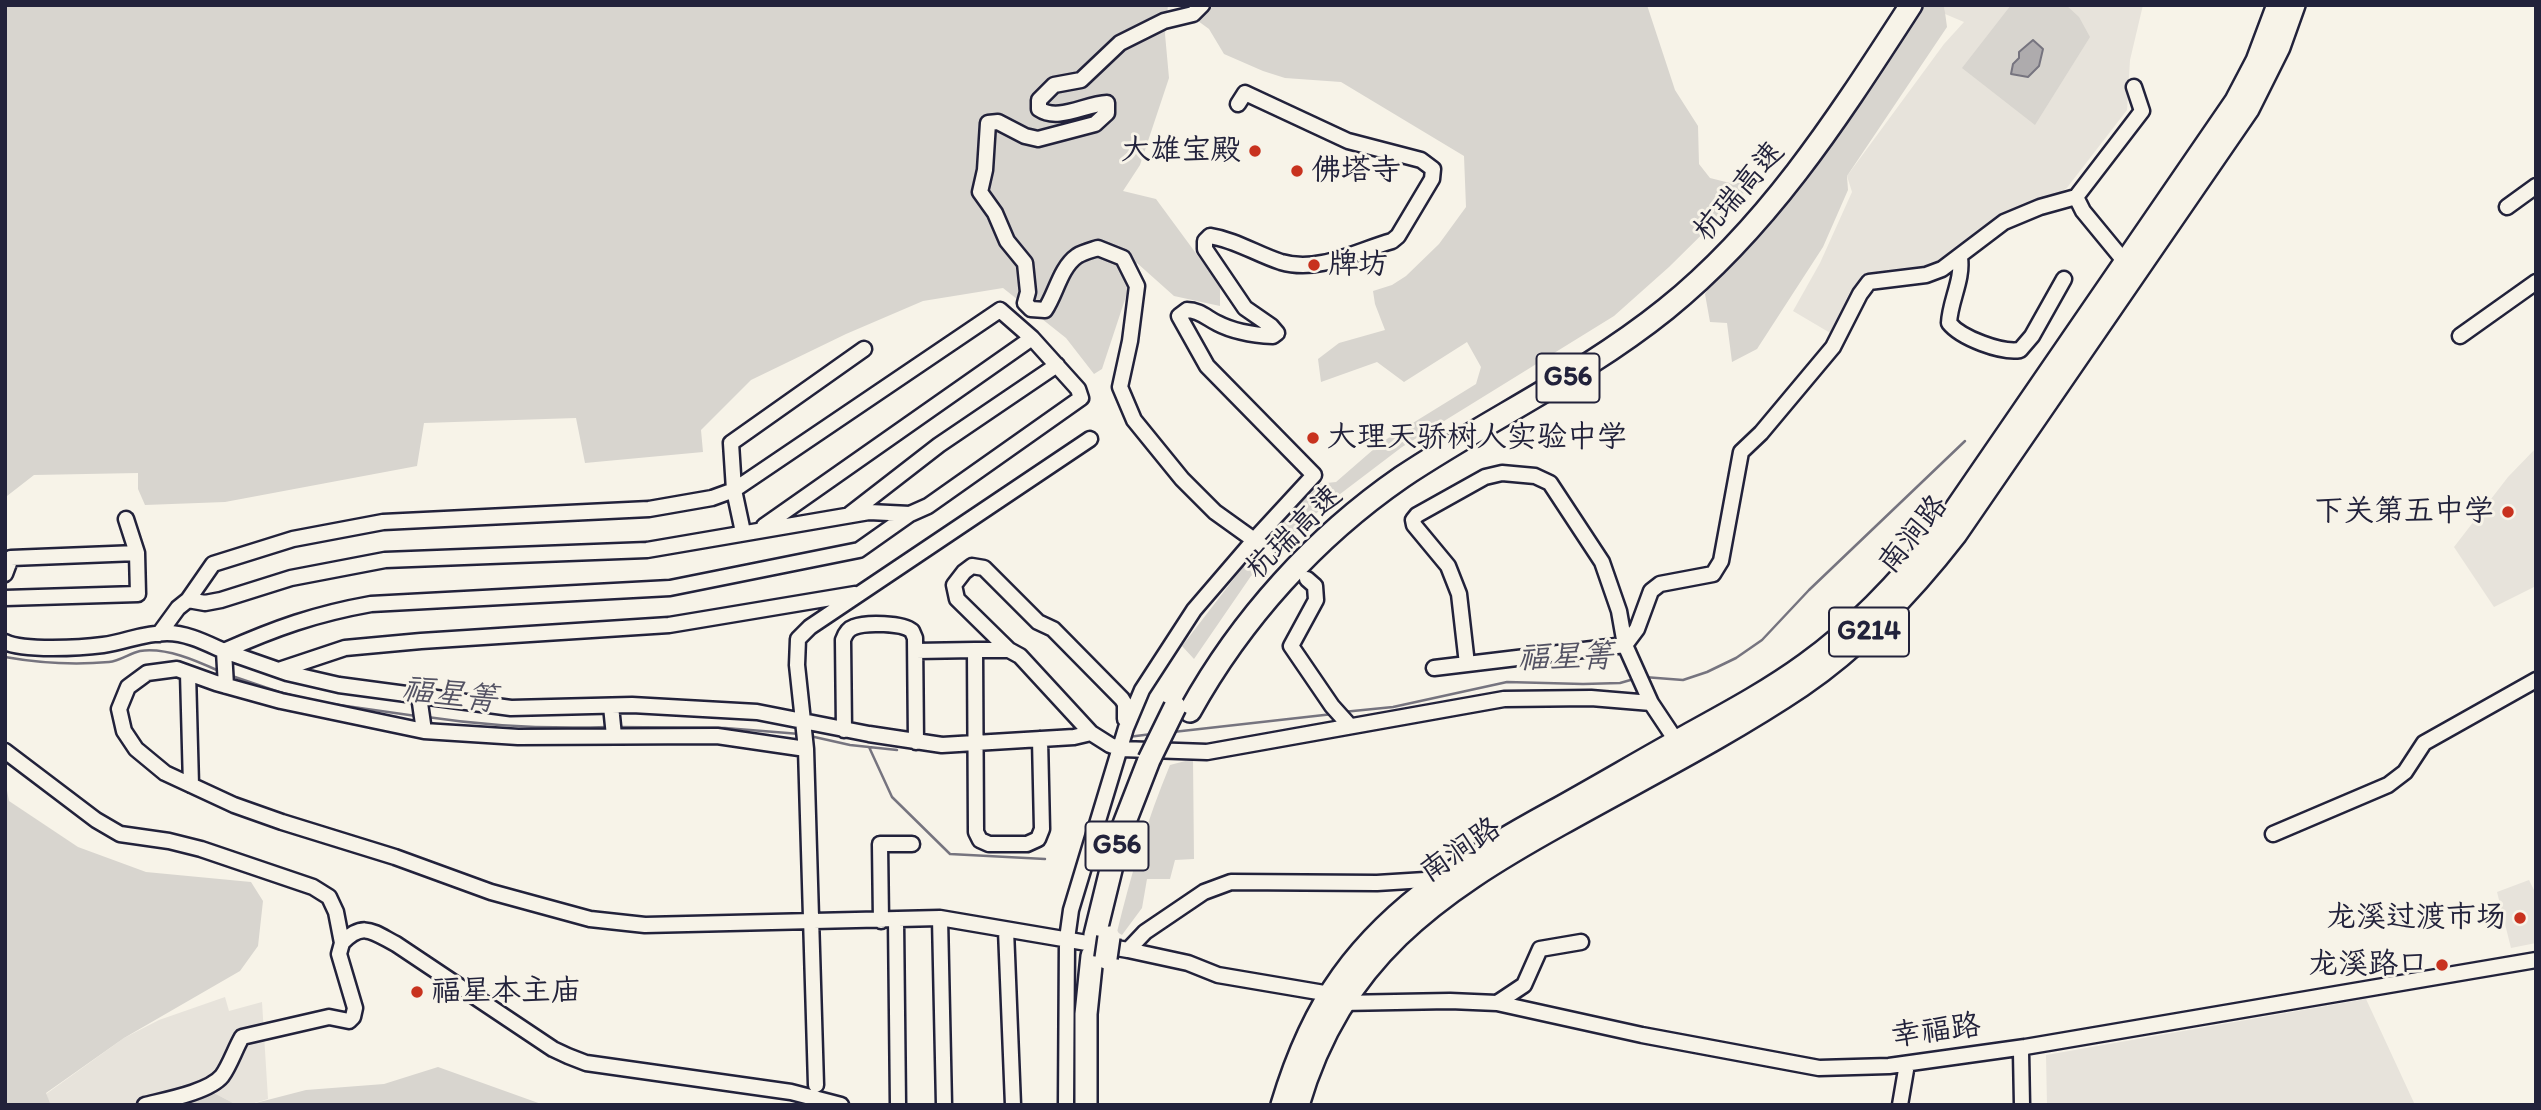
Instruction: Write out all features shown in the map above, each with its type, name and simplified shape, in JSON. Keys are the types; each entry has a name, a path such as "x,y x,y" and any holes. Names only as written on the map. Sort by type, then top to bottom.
{"highway":[{"name":"杭瑞高速","path":"1086,1105 1085,1040 1101,947 1156,762 1216,643 1247,602 1293,551 1336,510 1408,457 1565,363 1608,334 1657,298 1710,250 1747,212 1789,162 1894,5"},
{"name":"杭瑞高速","path":"1183,709 1258,611 1303,561 1345,521 1416,468 1616,346 1674,302 1728,253 1772,205 1814,151 1911,5"},
{"name":"南涧路","path":"1282,1105 1305,1039 1336,999 1356,983 1390,942 1435,903 1461,883 1680,748 1805,665 1843,635 1922,555 2236,101 2261,51 2278,5"},
{"name":"南涧路","path":"1298,1105 1336,999 1352,963 1380,932 1441,879 1516,831 1774,703 1835,662 1877,625 1933,564 2248,108 2279,47 2294,5"},
{"name":"杭瑞高速","path":"1100,1105 1101,947"}],"street":[{"path":"1202,5 1192,14 1164,21 1120,43 1081,79 1054,85 1039,100 1039,109 1046,114 1060,114 1107,103 1107,114 1095,124 1038,139 998,122 988,123 985,170 980,192 995,213 1007,241 1025,263 1028,292 1025,303 1031,309 1045,310 1061,278 1076,257 1098,248 1123,258 1137,286 1130,341 1120,387 1134,420 1182,479 1215,512 1268,550"},
{"path":"1434,668 1625,645 1637,629 1651,591 1660,584 1713,574 1721,561 1741,452 1833,347 1869,282 1926,275 1942,269 1960,258 2004,222 2040,207 2076,197 2141,111 2134,88"},
{"path":"1066,1105 1067,939 1071,910 1126,728 1142,690 1194,610 1314,475 1207,366 1179,316 1187,310 1196,310 1220,325 1238,331 1259,336 1273,336 1276,333 1271,326 1245,308 1205,249 1205,241 1210,236 1228,239 1284,263 1329,263 1392,241 1398,236 1432,179 1433,169 1421,160 1348,141 1245,93 1238,104"},
{"path":"2507,208 2536,186"},
{"path":"2076,197 2083,211 2125,262"},
{"path":"1960,258 1962,270 1950,307 1949,323 1969,338 2009,352 2020,350 2032,336 2064,279"},
{"path":"2460,336 2536,282"},
{"path":"159,634 177,608 188,600 213,564 293,539 383,522 649,509 712,498 734,490 1000,310 1057,365 1078,389 1081,398 928,506 910,514 859,550 670,588 371,604 327,612 283,625 224,651"},
{"path":"759,529 1032,338"},
{"path":"743,532 734,490 731,443 864,349"},
{"path":"849,515 939,445 1057,365"},
{"path":"816,1085 813,921 797,639 810,627 1090,439"},
{"path":"1468,664 1460,594 1448,566 1414,525 1413,520 1416,515 1485,477 1502,473 1535,476 1550,484 1602,562 1619,611 1625,645 1651,703 1680,748"},
{"path":"188,600 205,603 221,600 291,578 385,560 647,550 869,512 910,514"},
{"path":"5,598 138,594 137,553 126,519"},
{"path":"5,574 11,558 137,553"},
{"path":"1126,728 1125,704 1122,699 1053,629 1038,622 984,568 972,566 955,582 954,592 957,599 1009,649 1020,656 1091,733 1110,745 1207,752 1346,722 1504,698 1591,698 1651,703"},
{"path":"1307,579 1315,586 1316,600 1291,646 1346,722"},
{"path":"279,670 345,648 668,625 860,593"},
{"path":"844,730 843,640 848,631 856,626 905,625 914,634 916,651 916,743"},
{"path":"5,642 24,647 104,645 140,635 170,633 199,639 224,651 279,670 339,685 421,715 518,737 612,724 757,712 804,735"},
{"path":"916,651 1009,649"},
{"path":"975,650 978,836 989,844 1027,844 1038,839 1042,830 1040,739"},
{"path":"224,651 225,677"},
{"name":"幸福路","path":"421,715 281,701 225,677 188,673 177,668 147,673 128,687 119,709 124,730 136,749 164,773 234,805 395,857 491,892 590,919 645,925 940,918 1128,950 1188,963 1218,975 1336,999 1497,1003 1642,1035 1819,1068 1907,1064 2025,1047 2536,960"},
{"path":"188,673 191,785"},
{"path":"2273,835 2388,785 2405,772 2424,743 2536,680"},
{"path":"421,715 511,708 612,724 717,736 804,735 844,730 942,746 1074,737 1091,733"},
{"path":"5,751 120,835 190,846 313,887 329,897 336,912 342,943 339,954 355,1008 353,1017 349,1021 329,1017 243,1037 222,1076 215,1082 189,1093 145,1105"},
{"path":"898,1105 889,920 880,844 912,844"},
{"path":"1128,950 1145,932 1204,892 1231,882 1377,883 1441,879"},
{"path":"940,918 944,1105"},
{"path":"342,943 351,934 360,930 371,930 554,1049 586,1063 750,1085 841,1105"},
{"path":"1006,930 1013,1105"},
{"path":"1497,1003 1524,985 1541,949 1581,942"},
{"path":"2022,1105 2021,1052 2025,1047 2028,1052 2029,1105"},
{"path":"1900,1105 1907,1064"}],"shaded area":[{"path":"5,5 1168,5 1165,34 1169,78 1140,165 1123,191 1156,199 1220,286 1220,306 1174,296 1137,263 1102,369 1094,374 1066,338 1003,288 923,301 846,334 751,380 701,430 703,452 585,463 576,418 424,423 417,466 225,502 145,505 138,489 138,473 34,475 7,496 5,522"},
{"path":"1176,5 1647,5 1675,90 1698,126 1699,164 1710,178 1734,184 1749,180 1748,189 1669,267 1614,316 1402,447 1323,507 1251,576 1194,659 1182,646 1269,533 1317,484 1336,482 1382,442 1476,384 1481,367 1467,342 1404,382 1377,362 1321,382 1318,359 1339,343 1385,330 1373,291 1392,285 1406,276 1439,244 1466,207 1464,156 1341,82 1285,78 1224,54 1209,29"},
{"path":"1916,5 1944,5 1947,27 1847,176 1848,190 1823,247 1757,349 1732,362 1727,323 1710,322 1705,294 1728,258"},
{"path":"1944,5 2143,5 2130,60 2127,110 2066,189 1998,220 1927,269 1861,276 1837,337 1793,311 1820,263 1852,192 1847,176 1944,44 1964,22 1945,14"},
{"path":"2011,5 2066,5 2079,17 2090,37 2035,125 1962,68"},
{"path":"2033,40 2043,49 2039,66 2028,77 2011,74 2019,52"},
{"name":"下关第五中学","path":"2536,448 2536,586 2494,607 2454,547 2508,477"},
{"path":"1193,759 1194,859 1175,860 1170,879 1147,879 1142,908 1122,935 1117,932 1134,869 1170,765"},
{"path":"5,780 9,801 78,847 146,872 251,882 263,901 258,946 240,971 124,1038 46,1093 51,1105 5,1105"},
{"name":"龙溪过渡市场","path":"2529,880 2536,894 2536,943 2511,948 2497,892"},
{"path":"225,997 229,1011 262,1002 268,1099 237,1105 212,1092 167,1105 51,1105 46,1094 124,1038 159,1020"},
{"path":"2366,999 2415,1105 2047,1105 2046,1055"},
{"path":"438,1067 544,1105 248,1105 306,1090 384,1084"},
{"path":"212,1092 237,1105 167,1105"}],"waterway":[{"name":"福星箐","path":"1644,677 1683,680 1736,658 1762,640 1809,590 1965,441"},
{"name":"福星箐","path":"5,657 57,663 96,663 150,650 181,656 219,671"},
{"name":"福星箐","path":"232,676 318,702 416,716"},
{"name":"福星箐","path":"1343,712 1393,707 1507,682 1583,684 1620,683 1634,679"},
{"name":"福星箐","path":"1173,732 1333,714"},
{"name":"福星箐","path":"427,717 517,726 608,727"},
{"name":"福星箐","path":"618,727 725,728 800,734"},
{"name":"福星箐","path":"1128,737 1152,734"},
{"name":"福星箐","path":"810,736 850,745 897,750"},
{"path":"869,747 892,797 950,854 1045,859"}],"tunnel":[{"path":"1268,550 1300,574"}],"place":[{"name":"大雄宝殿","path":"1255,151"},
{"name":"佛塔寺","path":"1297,171"},
{"name":"牌坊","path":"1314,265"},
{"name":"大理天骄树人实验中学","path":"1313,438"},
{"name":"下关第五中学","path":"2508,512"},
{"name":"龙溪过渡市场","path":"2520,918"},
{"name":"龙溪路口","path":"2442,965"},
{"name":"福星本主庙","path":"417,992"}]}
